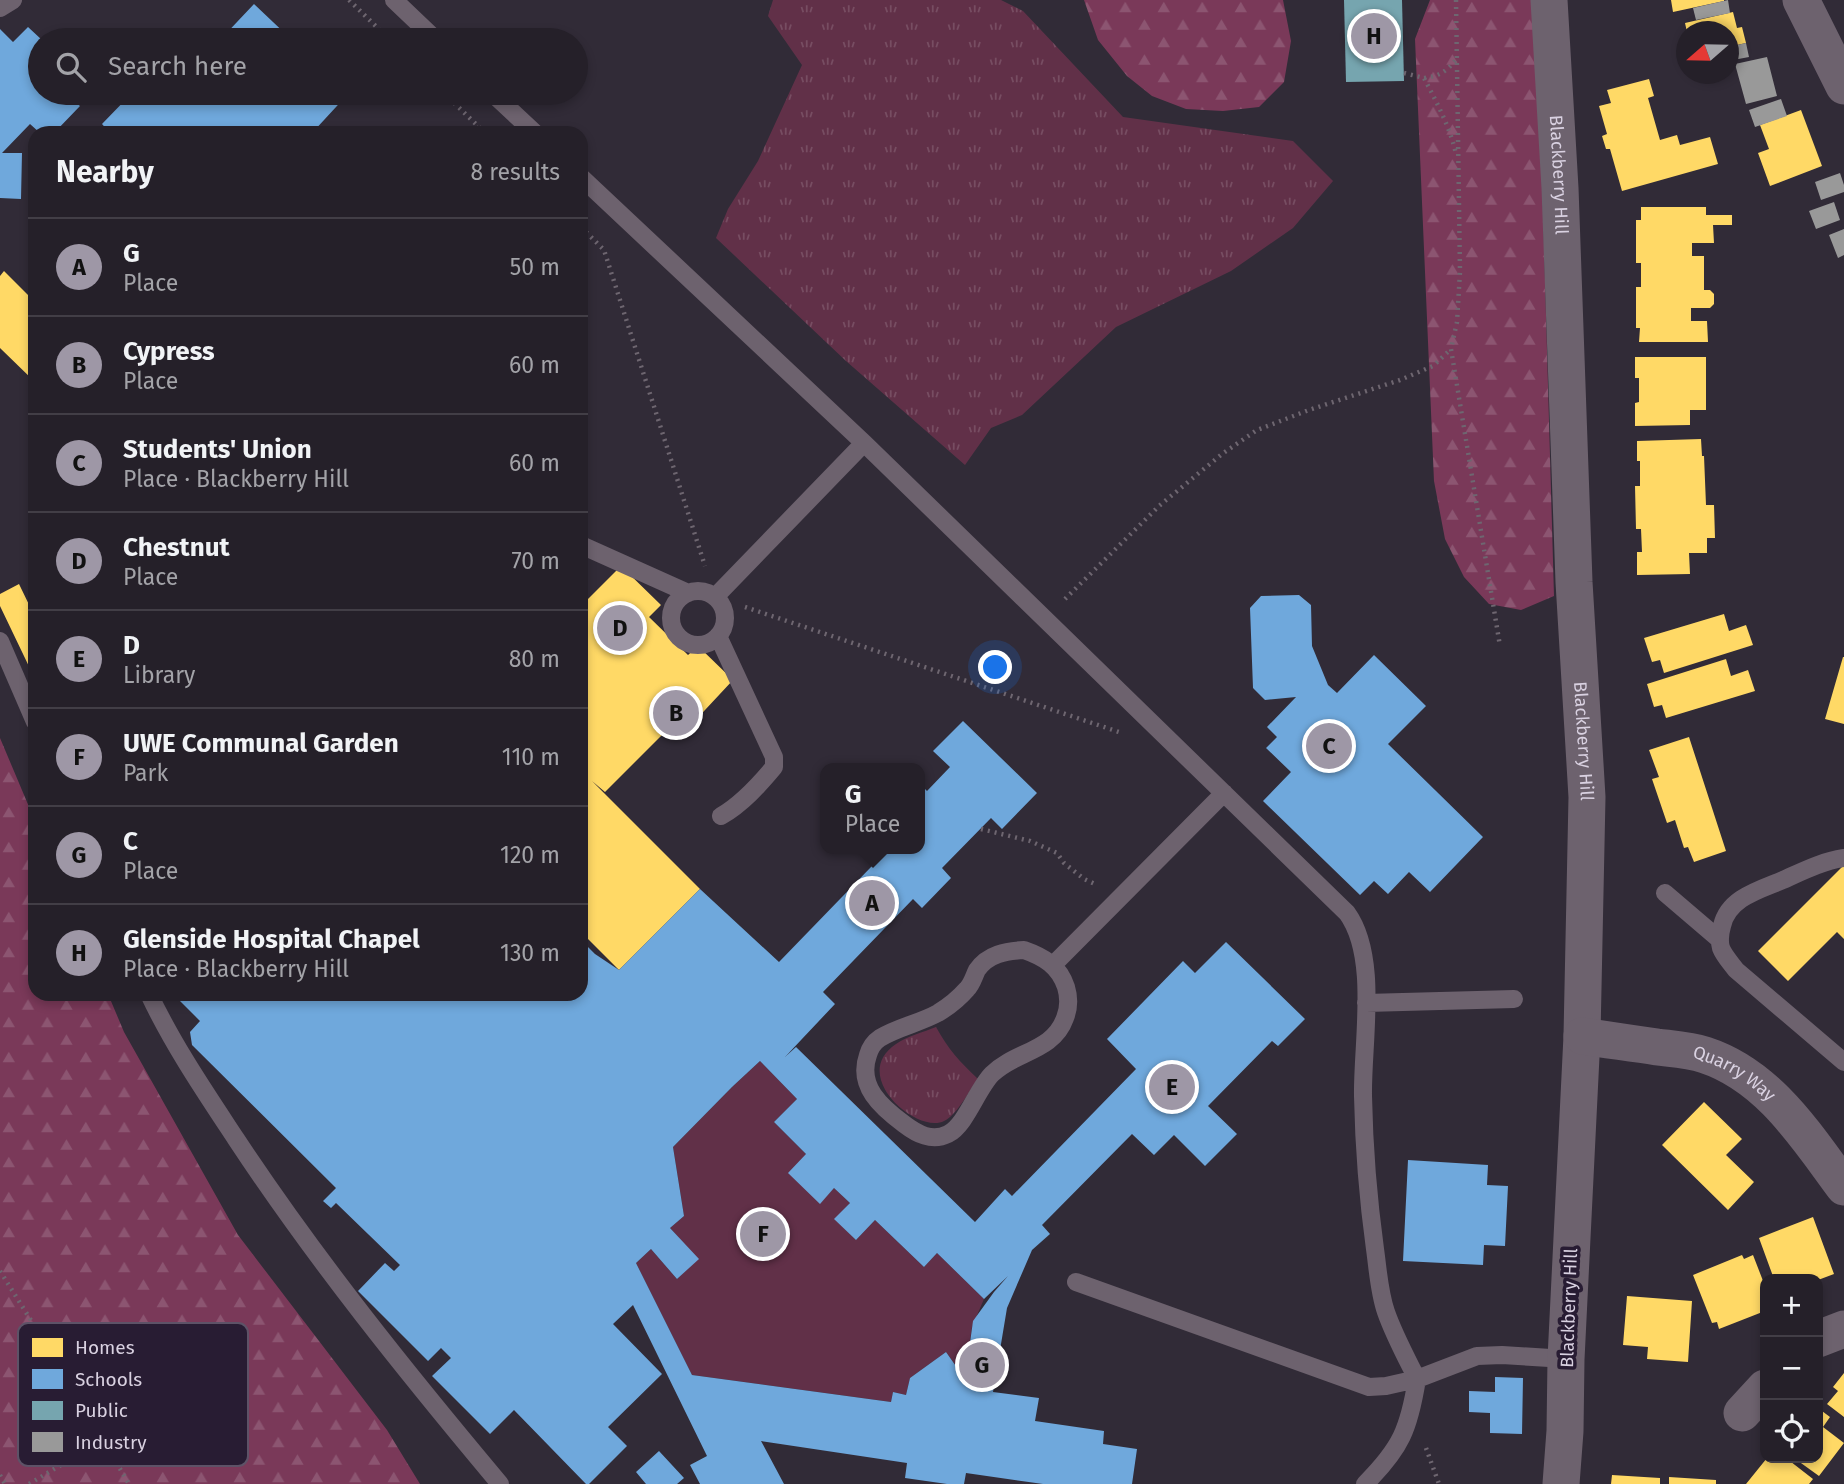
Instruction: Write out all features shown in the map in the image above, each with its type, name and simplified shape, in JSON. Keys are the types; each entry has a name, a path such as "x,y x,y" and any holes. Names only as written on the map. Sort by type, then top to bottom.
{"street":[{"name":"Blackberry Hill","path":"1549,0 1560,188 1574,582 1587,797 1582,1036 1565,1431 1560,1484"},
{"path":"1801,0 1844,86"},
{"name":"Quarry Way","path":"1582,1036 1695,1052 1746,1074 1784,1110 1844,1187"},
{"path":"1823,1337 1844,1329"}],"lane":[{"path":"0,8 13,0"},
{"path":"394,0 423,28"},
{"path":"505,105 527,126"},
{"path":"588,184 864,443 1352,921 1363,952 1366,1003 1363,1093 1365,1148 1380,1285 1394,1334 1417,1379 1412,1411 1405,1432 1395,1451 1365,1484"},
{"path":"715,597 864,443"},
{"path":"588,548 688,593"},
{"path":"706,592 715,597 724,611 723,629 711,642 694,645 678,637 673,630 671,612 681,597 688,593 706,592"},
{"path":"718,636 774,757 774,766 765,778 732,810 721,816"},
{"path":"0,641 28,706"},
{"path":"1054,965 1224,793"},
{"path":"1844,858 1814,866 1738,901 1726,914 1720,940 1724,953 1736,970 1844,1062"},
{"path":"1665,893 1720,940"},
{"path":"1024,950 1040,955 1054,965 1063,979 1068,995 1068,1011 1062,1027 1051,1040 1019,1055 991,1075 956,1128 947,1135 933,1137 918,1134 884,1109 868,1086 864,1068 869,1051 877,1040 939,1013 968,988 978,968 991,957 1007,951 1024,950"},
{"path":"1366,1003 1514,999"},
{"path":"152,1001 181,1054 261,1178 368,1322 500,1484"},
{"path":"1076,1282 1368,1387 1386,1387 1417,1379 1477,1356 1566,1359"}],"path":[{"path":"349,0 378,28"},
{"path":"1456,0 1460,272 1457,323 1451,349 1500,646"},
{"path":"1404,73 1423,78 1437,76 1449,70 1457,58"},
{"path":"1423,78 1451,134 1458,162"},
{"path":"456,105 478,126"},
{"path":"588,234 604,250 715,597 1183,753"},
{"path":"1044,620 1159,506 1222,454 1257,430 1400,380 1433,366 1451,349"},
{"path":"981,829 1030,841 1057,853 1064,863 1084,879 1121,898"},
{"path":"0,1271 33,1323"},
{"path":"29,1484 60,1466"},
{"path":"119,1466 129,1484"},
{"path":"0,1475 5,1484"}],"green space":[{"path":"773,0 1001,0 1023,11 1123,117 1293,141 1333,181 1293,228 1231,271 1116,327 1022,415 991,428 965,465 846,361 716,238 728,209 758,161 802,65 768,16"},
{"path":"1084,0 1283,0 1291,41 1284,82 1259,107 1223,111 1186,109 1152,96 1127,76 1098,40"},
{"path":"1430,0 1537,0 1554,596 1521,610 1489,604 1464,577 1445,539 1434,481 1415,39"},
{"path":"0,738 28,804 28,1001 111,1001 124,1032 238,1235 387,1430 420,1484 0,1484"},
{"path":"936,1027 955,1055 978,1079 954,1114 944,1121 933,1123 919,1119 892,1100 883,1086 880,1072 883,1057 896,1044"},
{"path":"760,1061 797,1099 774,1122 806,1154 820,1203 834,1188 850,1203 835,1219 856,1240 875,1220 924,1267 937,1253 984,1299 972,1327 965,1379 946,1352 910,1378 906,1395 893,1392 891,1402 692,1375 636,1263 651,1249 677,1279 698,1259 670,1228 684,1216 673,1147"}],"building: Homes":[{"path":"1671,0 1724,0 1724,1 1673,12"},
{"path":"1733,12 1735,21 1694,21"},
{"path":"1742,27 1746,43 1739,45 1739,28"},
{"path":"1649,79 1654,96 1648,98 1660,140 1677,135 1680,145 1710,137 1718,164 1622,191 1610,149 1606,149 1602,136 1607,134 1599,106 1611,103 1607,90"},
{"path":"1801,110 1822,166 1770,186 1758,153 1769,149 1760,125"},
{"path":"1641,207 1706,207 1706,215 1732,215 1732,225 1713,225 1714,243 1692,243 1692,256 1704,256 1704,290 1710,290 1714,294 1714,304 1710,308 1691,308 1691,321 1707,321 1708,342 1639,342 1640,328 1636,328 1636,287 1641,287 1641,263 1636,263 1636,220 1641,220"},
{"path":"4,271 28,295 28,375 0,348 0,276"},
{"path":"1635,357 1706,357 1706,410 1690,410 1690,425 1635,426 1639,378 1635,378"},
{"path":"1701,439 1706,505 1714,505 1715,538 1707,538 1707,553 1689,553 1690,574 1637,575 1637,552 1642,552 1641,529 1636,529 1635,486 1640,486 1637,441"},
{"path":"621,566 661,605 649,617 688,655 698,646 733,680 677,740 667,730 605,792 592,781 700,889 619,970 588,939 588,599"},
{"path":"19,584 28,603 28,664 0,606 0,594"},
{"path":"1724,614 1729,631 1746,625 1753,645 1664,673 1660,660 1652,662 1644,638"},
{"path":"1844,657 1844,724 1825,719"},
{"path":"1726,659 1731,676 1748,670 1755,691 1666,718 1662,705 1654,707 1647,684"},
{"path":"1689,737 1726,851 1694,862 1688,847 1684,848 1675,820 1667,823 1652,779 1659,777 1649,750"},
{"path":"1844,865 1844,939 1837,932 1788,981 1758,951"},
{"path":"1704,1102 1742,1139 1726,1155 1754,1182 1728,1210 1662,1145"},
{"path":"1813,1217 1834,1274 1823,1278 1823,1274 1772,1274 1759,1238"},
{"path":"1742,1255 1744,1259 1753,1255 1760,1274 1760,1313 1719,1329 1717,1322 1712,1323 1693,1275"},
{"path":"1627,1296 1692,1301 1688,1362 1647,1359 1648,1347 1623,1345"},
{"path":"1844,1373 1844,1417 1827,1404 1838,1391 1833,1387"},
{"path":"1823,1412 1830,1417 1823,1427"},
{"path":"1823,1427 1844,1443 1819,1476 1801,1463 1823,1463"},
{"path":"1763,1463 1792,1463 1813,1479 1809,1484 1746,1484"},
{"path":"1612,1475 1660,1478 1660,1484 1611,1484"},
{"path":"1669,1477 1716,1480 1716,1484 1669,1484"}],"building: Schools":[{"path":"254,4 279,28 231,28"},
{"path":"29,28 28,105 80,106 61,126 30,124 2,153 22,153 21,199 0,198 0,29 13,42"},
{"path":"120,105 338,105 318,126 102,124"},
{"path":"1299,595 1311,605 1312,646 1328,685 1337,693 1374,655 1426,706 1388,744 1483,837 1430,892 1409,872 1388,894 1374,881 1360,895 1263,801 1291,772 1266,748 1277,737 1267,727 1296,697 1265,700 1253,688 1250,608 1261,596"},
{"path":"963,721 1037,793 1002,829 991,818 942,868 951,878 922,908 913,899 823,992 835,1004 785,1057 796,1047 975,1222 1005,1189 1012,1196 1136,1069 1107,1039 1183,961 1195,973 1226,942 1305,1019 1278,1046 1272,1041 1208,1106 1237,1134 1205,1166 1174,1135 1154,1155 1132,1134 1042,1225 1050,1234 1032,1250 1007,1308 993,1392 1039,1398 1035,1421 1104,1431 1103,1444 1137,1449 1132,1484 1043,1484 966,1473 964,1484 947,1484 905,1478 907,1463 761,1441 784,1484 700,1484 690,1465 707,1456 633,1305 613,1324 662,1374 608,1427 627,1446 589,1484 586,1484 514,1410 490,1434 432,1376 451,1358 441,1348 428,1361 358,1291 385,1263 394,1271 400,1265 336,1203 331,1208 323,1201 336,1188 192,1045 190,1032 200,1021 180,1001 588,1001 588,947 619,970 700,889 779,962 872,866 861,854 925,854 925,789 927,791 950,767 933,751","holes":["760,1061 797,1099 774,1122 806,1154 788,1173 820,1204 834,1188 850,1203 834,1219 856,1240 875,1220 924,1267 937,1253 984,1299 1008,1276 973,1321 965,1379 946,1352 910,1378 906,1395 893,1392 891,1402 692,1375 636,1263 651,1249 677,1279 699,1259 670,1228 684,1216 673,1147"]},
{"path":"1408,1160 1488,1165 1487,1185 1508,1186 1505,1246 1484,1245 1483,1265 1403,1261"},
{"path":"1495,1377 1523,1378 1522,1434 1490,1433 1490,1413 1469,1412 1469,1391 1495,1392"},
{"path":"659,1451 684,1478 677,1484 646,1484 636,1472"}],"building: Public":[{"path":"1344,0 1402,0 1404,81 1346,82"}],"building: Industry":[{"path":"1728,0 1730,13 1696,20 1693,8"},
{"path":"1746,43 1749,57 1739,59 1739,45"},
{"path":"1767,57 1777,96 1746,104 1739,79 1739,63"},
{"path":"1781,99 1787,116 1755,127 1749,110"},
{"path":"1840,173 1844,192 1821,200 1815,182"},
{"path":"1834,202 1840,220 1816,229 1809,211"},
{"path":"1844,229 1844,255 1838,258 1829,235"}],"place":[{"name":"Glenside Hospital Chapel","path":"1374,36"},
{"name":"Chestnut","path":"620,628"},
{"name":"Cypress","path":"676,713"},
{"name":"Students' Union","path":"1329,746"},
{"name":"G","path":"872,903"},
{"name":"D","path":"1172,1087"},
{"name":"UWE Communal Garden","path":"763,1234"},
{"name":"C","path":"982,1365"}]}
